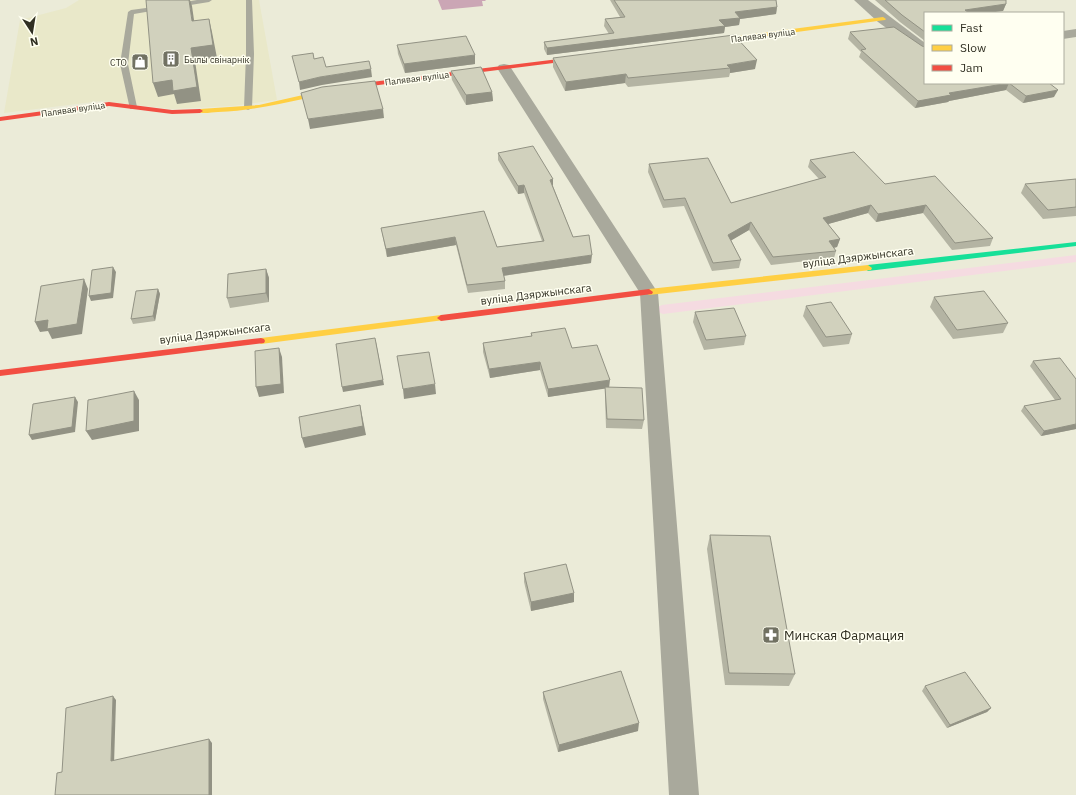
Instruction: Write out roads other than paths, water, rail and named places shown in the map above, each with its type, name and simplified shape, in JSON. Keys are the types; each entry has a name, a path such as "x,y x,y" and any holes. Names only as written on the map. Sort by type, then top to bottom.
{"street":[{"path":"860,0 883,19 924,48"},
{"name":"Палявая вуліца","path":"702,43 883,19"},
{"path":"1064,35 1076,33"},
{"name":"Палявая вуліца","path":"0,120 109,104 172,112 248,108 278,103 322,91 591,57"},
{"path":"504,68 648,293 684,795"},
{"name":"вуліца Дзяржынскага","path":"0,373 320,332 1076,244"}],"lane":[{"path":"133,107 124,64 131,12 209,0"},
{"path":"248,108 250,54 249,0"}],"place":[{"name":"Былы свінарнік","path":"171,59"},
{"name":"СТО","path":"140,62"},
{"name":"Минская Фармация","path":"771,635"}]}
